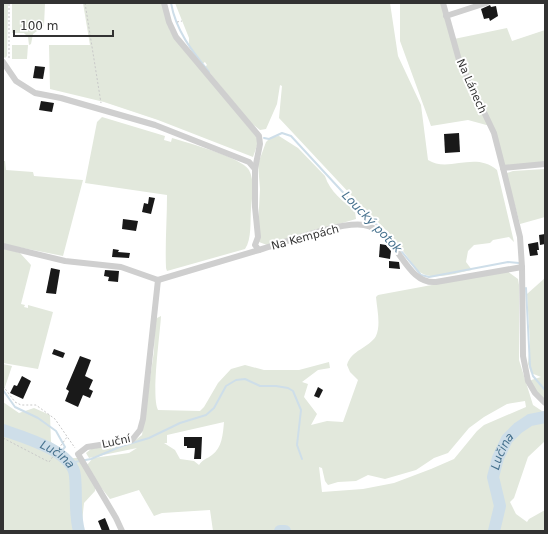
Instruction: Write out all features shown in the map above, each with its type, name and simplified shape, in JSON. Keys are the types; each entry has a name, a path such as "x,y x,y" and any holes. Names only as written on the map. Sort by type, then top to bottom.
{"street":[{"name":"Na Kempách","path":"164,3 169,22 176,37 258,136 260,144 255,169 255,207 258,237 255,245 259,250 315,233 353,225 374,229 389,240 409,268 424,281 436,282 522,267"},
{"name":"Na Lánech","path":"443,3 460,60 494,133 520,237 522,267"},
{"path":"446,16 486,3"},
{"path":"3,62 16,81 35,93 155,125 250,162 255,169"},
{"path":"503,168 545,164"},
{"path":"3,246 65,260 121,267 158,280 259,250"},
{"path":"522,267 523,356 528,381 545,403"},
{"name":"Luční","path":"78,454 87,447 132,440 140,430 144,419 158,280"},
{"path":"78,454 116,518 122,531"}],"path":[{"path":"3,62 9,57 9,3"},
{"path":"85,3 102,110"},
{"path":"178,22 182,21"},
{"path":"3,386 15,402 21,405 36,405 54,419 78,454"},
{"path":"3,438 49,462 67,436"}],"shaded area":[{"path":"3,3 8,3 7,56 5,58 3,56"},
{"path":"12,3 45,3 44,26 33,34 31,44 29,45 28,37 24,33 12,33"},
{"path":"83,3 162,3 170,31 259,140 253,157 158,120 104,102 50,89 49,45 90,45"},
{"path":"175,3 390,3 398,56 421,105 428,160 444,164 480,162 497,170 514,242 509,237 493,240 490,243 474,245 468,251 466,262 472,270 444,276 430,276 418,271 391,235 352,196 279,118 282,86 280,85 277,104 266,129 260,130 251,123 205,67 207,65 205,62 202,64 189,47 189,38"},
{"path":"400,3 444,3 454,39 507,28 512,41 545,30 545,164 503,168 490,126 468,120 431,126 400,41"},
{"path":"12,45 28,45 27,59 12,59"},
{"path":"102,117 165,136 164,140 171,142 172,138 214,151 244,165 251,174 253,189 250,235 245,249 167,271 167,195 85,183 97,122"},
{"path":"279,136 298,148 325,176 330,187 355,211 356,219 267,245 259,242 258,227 260,189 258,164 266,142 271,137"},
{"path":"3,161 5,161 6,170 33,172 34,176 83,180 63,256 3,244"},
{"path":"545,169 545,217 520,224 507,173 513,171"},
{"path":"3,248 20,253 31,265 21,304 28,308 28,305 53,312 38,369 3,363"},
{"path":"507,271 518,279 519,360 533,405 545,413 545,441 528,457 514,498 510,502 516,514 527,522 529,519 545,510 545,531 213,531 210,510 162,513 154,516 139,490 110,499 96,481 95,491 84,503 81,531 3,531 3,402 19,413 34,408 50,415 51,442 68,458 78,458 87,465 93,458 129,453 137,448 89,458 86,453 91,449 134,441 142,435 154,351 155,319 161,316 155,392 158,410 200,411 204,407 218,383 231,369 245,365 264,370 299,370 329,362 330,368 318,370 302,382 308,384 304,397 317,414 311,425 327,421 343,422 358,380 350,372 347,365 349,360 356,352 373,340 376,336 378,312 376,297 378,295","holes":["525,401 526,407 484,425 477,431 454,459 394,483 363,489 322,492 319,467 322,468 325,481 328,485 338,482 356,481 368,475 385,479 416,470 434,458 448,453 469,428 484,417 507,404","224,422 218,449 199,465 194,461 180,459 175,450 164,443 167,443 167,435"]},
{"path":"545,278 545,403 528,381 541,377 531,373 528,364 530,342 527,294"},
{"path":"3,364 12,366 3,393"}],"building":[{"path":"490,5 491,7 496,6 498,16 490,21 489,18 484,19 481,9"},
{"path":"35,66 45,67 43,79 33,78"},
{"path":"41,101 54,103 52,112 39,110"},
{"path":"459,133 460,152 445,153 444,134"},
{"path":"149,197 155,198 151,214 142,212 144,203 148,204"},
{"path":"123,219 138,221 136,231 122,229"},
{"path":"545,234 545,244 540,245 539,235"},
{"path":"538,242 538,255 530,256 528,244"},
{"path":"380,244 386,245 391,251 390,259 379,257"},
{"path":"113,249 119,250 118,252 130,253 129,258 112,257"},
{"path":"389,261 399,262 400,269 389,268"},
{"path":"51,268 60,270 56,294 46,293"},
{"path":"105,270 119,271 118,282 108,281 109,277 104,276"},
{"path":"54,349 65,353 63,358 52,354"},
{"path":"80,356 91,360 85,376 93,380 89,389 93,391 90,398 83,395 78,407 65,401 69,391 66,389"},
{"path":"22,376 31,381 23,399 10,393 14,385 17,386"},
{"path":"318,387 323,390 319,398 314,396"},
{"path":"184,437 202,437 201,459 194,459 195,448 187,448 187,446 184,446"},
{"path":"105,518 110,531 102,531 98,521"}],"waterway":[{"name":"Loucký potok","path":"171,3 173,13 181,32 209,72"},
{"name":"Loucký potok","path":"264,138 269,139 282,133 291,136 350,200 388,235 421,275 429,277 508,262 519,263"},
{"name":"Loucký potok","path":"526,288 530,366 533,376 545,390"},
{"path":"69,463 91,459 122,446 149,438 180,423 206,415 214,408 226,386 236,380 245,379 260,386 276,386 288,388 293,391 301,410 297,445 302,459"},
{"path":"3,390 15,407 38,418 56,431 65,447 59,454"},
{"name":"Lučina","path":"494,531 500,506 493,477 498,458 507,439 518,428 530,420 545,417"},
{"name":"Lučina","path":"3,430 46,446 66,459 72,467 75,476 79,531"},
{"name":"Lučina","path":"280,531 285,531"}]}
